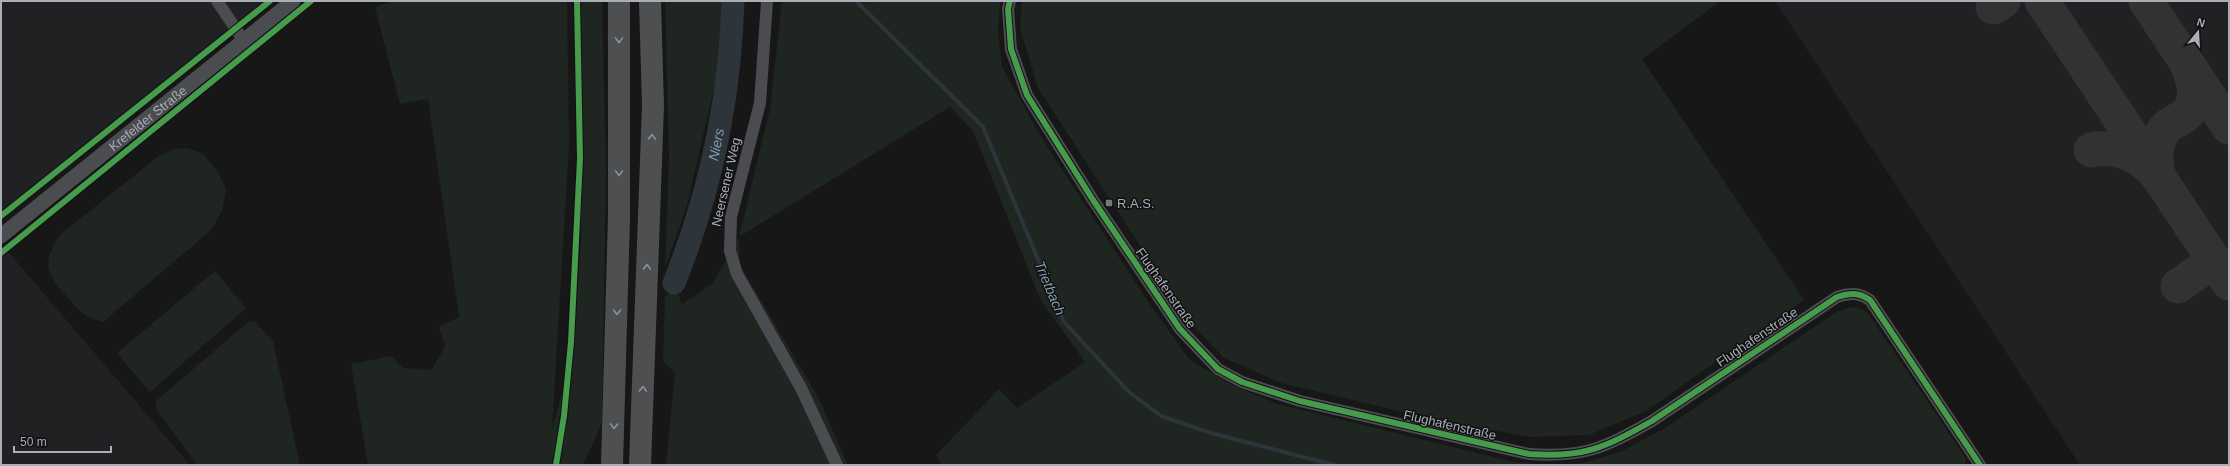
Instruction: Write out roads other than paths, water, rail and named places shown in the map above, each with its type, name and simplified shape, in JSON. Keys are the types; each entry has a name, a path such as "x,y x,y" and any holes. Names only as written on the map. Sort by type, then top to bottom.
{"highway":[{"path":"612,465 619,225 619,1"},
{"path":"640,465 653,106 650,1"}],"street":[{"path":"218,1 244,41"},
{"name":"Krefelder Straße","path":"1,236 293,1"},
{"name":"Neersener Weg","path":"767,1 760,103 731,217 730,251 737,274 801,388 837,465"},
{"name":"Flughafenstraße","path":"1010,1 1008,9 1011,49 1027,95 1093,200 1180,329 1218,369 1242,382 1300,401 1529,454 1559,456 1589,452 1621,439 1652,421 1837,297 1848,293 1860,294 1870,300 1980,465"}],"waterway":[{"name":"Niers","path":"674,283 698,214 716,145 728,74 733,1"},
{"name":"Trietbach","path":"856,1 983,127 1064,322 1128,391 1161,416 1211,433 1334,465"}],"place":[{"name":"R.A.S.","path":"1109,203"}]}
